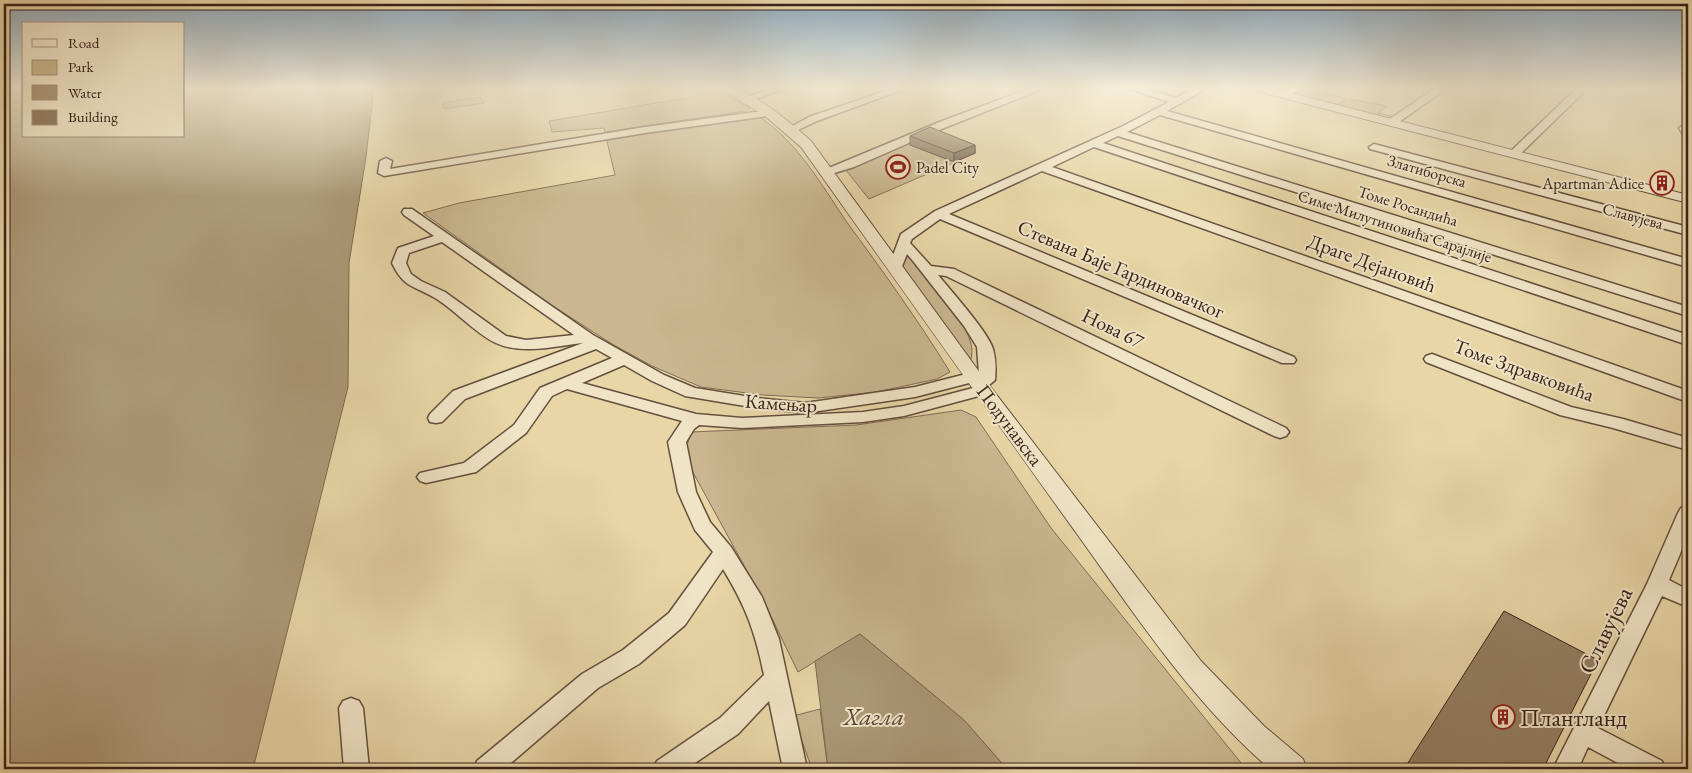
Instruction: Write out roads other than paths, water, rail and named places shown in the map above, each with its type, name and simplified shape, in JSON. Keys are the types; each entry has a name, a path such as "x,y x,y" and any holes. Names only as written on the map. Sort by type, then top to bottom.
{"street":[{"path":"386,161 384,173 689,124"},
{"name":"Подунавска","path":"785,124 806,144 900,255 979,384 1191,669 1253,736 1292,769"},
{"path":"792,129 802,124"},
{"path":"828,172 856,164 874,153 944,124"},
{"path":"568,384 696,419 742,423 863,417 904,411 979,384 987,380 988,364 985,346 926,269 900,255 906,237 939,214 1132,124"},
{"name":"Златиборска","path":"1204,124 1688,263"},
{"path":"1400,124 1688,199"},
{"path":"1514,154 1545,124"},
{"name":"Томе Росандића","path":"1117,132 1688,312"},
{"name":"Симе Милутиновића Сарајлије","path":"1092,143 1688,340"},
{"name":"Славујева","path":"1374,147 1688,231"},
{"name":"Драге Дејановић","path":"1042,167 1688,397"},
{"name":"Камењар","path":"408,212 593,340 658,378 691,392 757,403 805,408 979,384"},
{"name":"Стевана Баје Гардиновачког","path":"939,214 1288,360"},
{"path":"443,237 403,251 399,263 405,276 416,284 440,295 500,340 526,345 593,340"},
{"name":"Нова 67","path":"926,269 949,272 1280,432"},
{"path":"436,418 459,395 593,340"},
{"path":"426,477 470,468 526,424 546,392 624,359"},
{"name":"Томе Здравковића","path":"1432,360 1566,411 1617,423 1688,444"},
{"path":"696,419 687,425 677,442 687,492 702,525 724,552 757,612 768,639 795,769"},
{"name":"Славујева","path":"1566,769 1657,584 1688,513"},
{"path":"486,769 590,681 632,657 677,619 724,552"},
{"path":"1657,584 1688,599"},
{"path":"666,769 729,726 776,678"},
{"path":"351,708 357,769"},
{"path":"1585,733 1653,769"}],"water":[{"path":"4,124 22,124 22,138 185,138 185,124 370,124 349,263 348,387 253,769 4,769"},
{"name":"Хагла","path":"860,634 964,720 1007,769 828,769 815,661"}],"place":[{"name":"Padel City","path":"898,167"},
{"name":"Apartman Adice","path":"1662,183"},
{"name":"Плантланд","path":"1503,717"}]}
